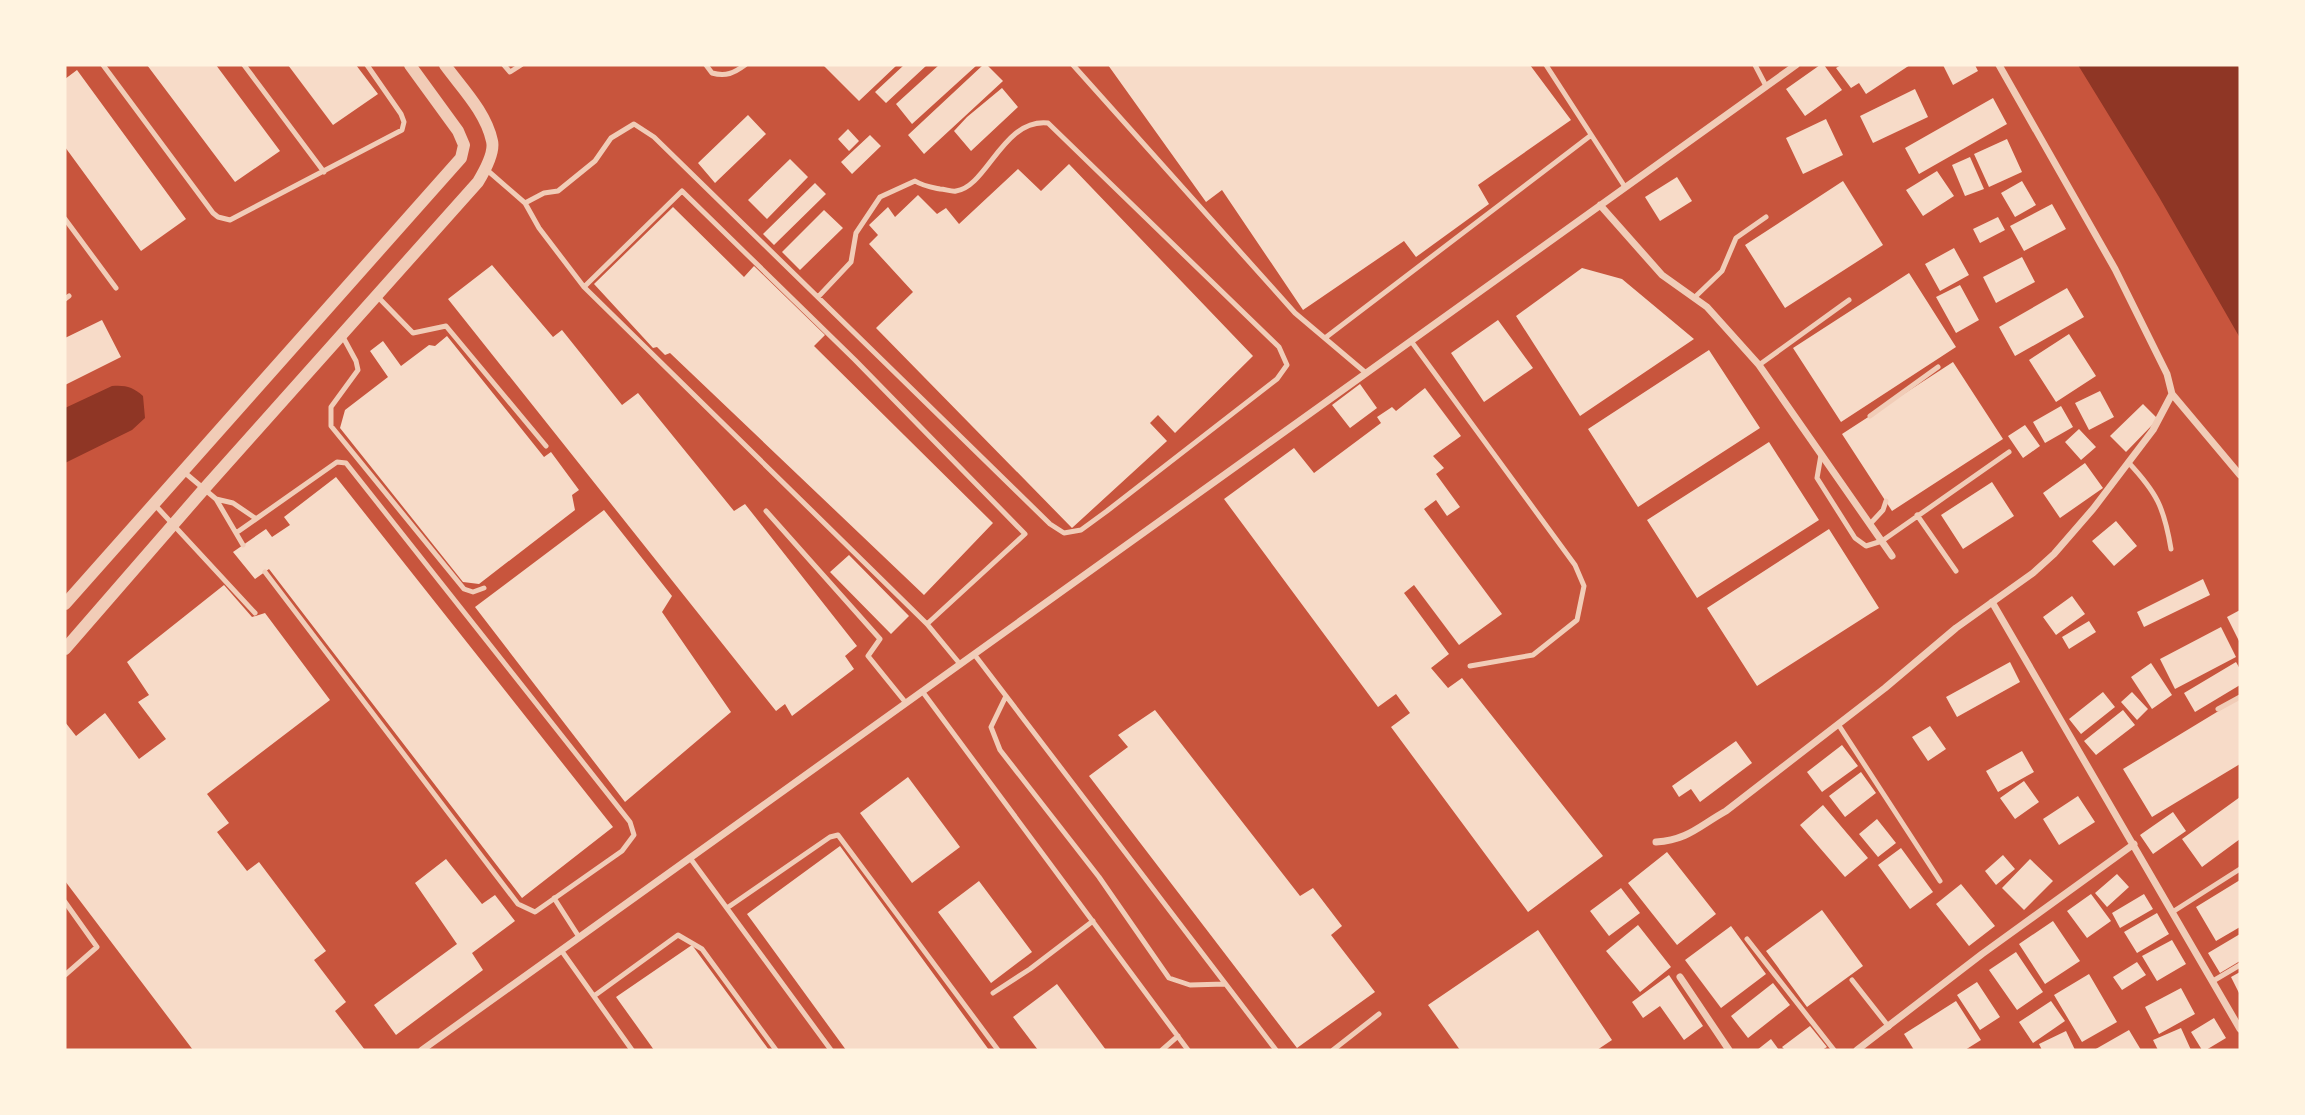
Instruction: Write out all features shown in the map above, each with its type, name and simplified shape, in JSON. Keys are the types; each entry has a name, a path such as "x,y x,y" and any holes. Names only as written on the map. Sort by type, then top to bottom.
{"street":[{"path":"65,604 461,158 464,145 458,131 410,65"},
{"path":"65,649 478,182 486,169 493,143 481,114 445,65"},
{"path":"422,1050 1796,65"},
{"path":"1998,65 2115,269 2168,374 2172,394 2240,475"},
{"path":"1600,205 1662,275 1707,307 1759,365 1892,556"},
{"path":"1656,842 1684,838 1726,811 1956,628 2033,573 2054,554 2093,509 2153,430 2172,394"},
{"path":"1992,602 2174,911 2240,1029"},
{"path":"1857,1050 1982,954 2134,844"},
{"path":"1680,977 1729,1050"}],"lane":[{"path":"103,65 218,217 225,219 236,218 402,130 404,122 401,114 367,65"},
{"path":"244,65 324,173"},
{"path":"504,65 510,72 521,65"},
{"path":"706,65 712,73 721,75 733,73 745,65"},
{"path":"1073,65 1295,313 1366,373"},
{"path":"1546,65 1625,187"},
{"path":"1755,65 1766,86"},
{"path":"526,204 544,193 558,191 595,161 611,138 634,124 654,137 1050,524 1064,533 1081,530 1107,511 1277,379 1287,365 1279,347 1048,123 1036,122 1012,136 971,183 957,191 924,187 915,181 880,197 856,233 851,261 818,297"},
{"path":"1325,338 1590,136"},
{"path":"486,169 526,204 539,228 584,286 926,624 960,664"},
{"path":"584,286 682,191 855,360 1025,534 926,624"},
{"path":"1695,298 1722,271 1737,239 1766,217"},
{"path":"65,219 116,288"},
{"path":"376,295 413,333 446,326 546,446"},
{"path":"1759,365 1849,300"},
{"path":"342,334 358,370 331,407 331,426 464,589 473,592 484,587"},
{"path":"1411,341 1576,565 1584,586 1577,620 1533,655 1470,666"},
{"path":"1870,416 1938,367"},
{"path":"1821,453 1817,478 1855,538 1866,546 1882,541 2009,452"},
{"path":"236,533 337,462 346,463 629,822 634,835 622,851 535,912 518,904 265,572"},
{"path":"2128,462 2152,487 2166,520 2171,549"},
{"path":"184,472 216,499 243,545"},
{"path":"216,499 242,507 255,519"},
{"path":"1870,524 1883,510 1886,501"},
{"path":"154,505 255,613"},
{"path":"766,511 880,639 868,656 906,703"},
{"path":"1917,515 1956,571"},
{"path":"974,654 1276,1050"},
{"path":"922,691 1188,1050"},
{"path":"1006,696 991,727 1000,750 1099,877 1168,978 1191,985 1226,984"},
{"path":"2218,709 2240,697"},
{"path":"1838,724 1940,881"},
{"path":"727,908 830,837 838,835 998,1050"},
{"path":"690,858 831,1050"},
{"path":"2174,911 2240,869"},
{"path":"554,898 579,937"},
{"path":"65,902 97,947 65,975"},
{"path":"993,993 1030,969 1093,921"},
{"path":"594,996 678,935 702,950 776,1050"},
{"path":"1746,939 1835,1050"},
{"path":"561,950 632,1050"},
{"path":"2213,981 2240,965"},
{"path":"1852,980 1889,1027"},
{"path":"1333,1050 1379,1014"},
{"path":"1161,1050 1178,1036"}],"shaded area":[{"path":"2078,65 2237,65 2240,70 2240,338 2159,197"},
{"path":"112,386 129,387 143,396 145,418 132,430 65,463 65,408"}],"building":[{"path":"147,65 216,65 280,151 235,182"},
{"path":"288,65 356,65 378,94 333,125"},
{"path":"823,65 897,65 859,101"},
{"path":"904,65 927,65 886,103 875,92"},
{"path":"939,65 977,65 912,124 896,104"},
{"path":"983,65 987,65 1003,81 924,154 908,135"},
{"path":"1108,65 1530,65 1571,120 1478,185 1489,204 1416,257 1404,241 1303,310 1222,190 1206,202"},
{"path":"1820,65 1824,65 1842,90 1805,116 1786,89"},
{"path":"1841,65 1910,65 1866,94 1859,83 1851,88 1836,68"},
{"path":"1943,65 1975,65 1978,71 1953,85"},
{"path":"77,70 186,219 141,251 65,147 65,79"},
{"path":"1002,88 1018,107 971,151 954,131"},
{"path":"1915,89 1928,117 1873,143 1860,116"},
{"path":"1993,98 2007,124 1919,174 1905,148"},
{"path":"748,115 766,134 715,183 698,163"},
{"path":"1826,119 1843,155 1803,174 1786,138"},
{"path":"848,129 859,141 849,151 838,139"},
{"path":"870,135 881,146 852,174 841,162"},
{"path":"2007,139 2022,172 1989,187 1974,154"},
{"path":"1970,157 1984,189 1965,196 1952,165"},
{"path":"790,159 808,177 767,219 748,200"},
{"path":"1069,164 1253,356 1175,433 1158,415 1150,423 1167,441 1072,528 876,328 913,292 869,244 878,235 869,225 888,207 895,217 918,195 937,214 946,208 959,224 1018,169 1041,191"},
{"path":"1937,171 1954,196 1923,216 1906,190"},
{"path":"1677,177 1692,201 1660,221 1645,197"},
{"path":"1843,181 1883,245 1785,308 1745,245"},
{"path":"2022,181 2036,205 2015,217 2001,193"},
{"path":"815,183 826,194 774,245 763,234"},
{"path":"2052,204 2066,229 2024,251 2010,226"},
{"path":"673,207 744,277 754,266 825,335 814,346 993,523 924,595 670,353 665,355 657,347 653,348 594,284"},
{"path":"824,210 843,228 800,270 782,252"},
{"path":"1998,217 2005,230 1980,243 1973,229"},
{"path":"1954,248 1969,275 1940,291 1925,264"},
{"path":"2022,257 2035,282 1996,303 1983,277"},
{"path":"492,265 553,337 562,330 622,405 638,393 734,511 745,504 857,646 845,656 854,669 792,716 785,704 776,711 448,299"},
{"path":"1582,268 1622,279 1694,339 1580,416 1516,316"},
{"path":"1909,273 1956,347 1841,422 1793,348"},
{"path":"1960,285 1979,320 1956,333 1936,297"},
{"path":"2067,288 2084,317 2015,356 1999,327"},
{"path":"102,320 121,357 65,385 65,338"},
{"path":"1498,320 1533,368 1484,402 1451,353"},
{"path":"2069,334 2096,376 2056,402 2029,360"},
{"path":"447,336 544,457 551,452 579,490 572,495 575,510 479,584 463,582 340,428 345,410 388,377 370,351 383,341 401,366 429,345 435,346"},
{"path":"1709,350 1760,428 1638,507 1588,429"},
{"path":"1953,362 2003,439 1892,511 1842,434"},
{"path":"1360,384 1377,408 1350,428 1332,405"},
{"path":"1425,388 1461,436 1433,456 1444,468 1436,474 1460,507 1447,516 1436,500 1424,509 1502,614 1459,645 1414,585 1404,593 1449,654 1431,668 1448,688 1462,678 1603,856 1528,912 1391,727 1410,713 1396,694 1378,707 1224,499 1294,448 1314,473 1381,423 1377,417 1392,407 1396,411"},
{"path":"2100,391 2114,417 2089,430 2075,403"},
{"path":"2143,404 2158,419 2126,452 2110,436"},
{"path":"2061,406 2073,427 2045,443 2033,422"},
{"path":"2025,425 2040,446 2023,458 2008,436"},
{"path":"2079,429 2096,447 2081,460 2065,442"},
{"path":"1769,442 1819,520 1697,598 1647,520"},
{"path":"2085,463 2103,488 2060,518 2043,493"},
{"path":"336,477 613,827 522,898 269,569 255,579 233,552 266,529 272,537 290,525 284,517"},
{"path":"1992,482 2014,516 1963,549 1941,515"},
{"path":"604,510 672,596 662,612 731,712 625,802 475,607"},
{"path":"2116,521 2137,546 2114,566 2092,541"},
{"path":"1829,529 1879,608 1757,686 1707,608"},
{"path":"849,555 909,616 891,634 830,572"},
{"path":"2203,579 2210,595 2144,627 2137,612"},
{"path":"224,585 252,617 265,613 330,700 207,794 229,823 217,832 247,871 259,862 326,951 314,960 346,1002 335,1011 365,1050 193,1050 65,881 65,722 76,736 105,713 139,759 166,739 138,702 149,695 127,662"},
{"path":"2072,596 2085,614 2056,635 2043,617"},
{"path":"2240,610 2240,643 2227,617"},
{"path":"2089,621 2096,632 2069,649 2062,637"},
{"path":"2221,627 2236,657 2175,689 2160,659"},
{"path":"2010,662 2020,682 1957,717 1946,697"},
{"path":"2236,662 2240,669 2240,685 2195,712 2184,693"},
{"path":"2151,663 2172,695 2152,709 2131,677"},
{"path":"2103,692 2115,707 2081,734 2069,719"},
{"path":"2132,692 2148,709 2137,720 2121,702"},
{"path":"2240,698 2240,764 2152,817 2123,769"},
{"path":"1155,710 1300,896 1313,888 1342,926 1331,935 1375,992 1297,1048 1089,776 1128,747 1118,735"},
{"path":"2123,710 2135,725 2096,755 2084,741"},
{"path":"1930,726 1946,749 1928,761 1912,737"},
{"path":"1736,741 1752,763 1700,802 1691,789 1679,797 1672,786"},
{"path":"1842,745 1858,766 1822,792 1807,772"},
{"path":"2022,751 2034,772 1998,792 1986,771"},
{"path":"1861,772 1876,793 1845,817 1829,796"},
{"path":"908,777 960,847 912,883 860,813"},
{"path":"2024,781 2039,802 2015,819 2000,798"},
{"path":"2078,796 2095,822 2059,845 2043,819"},
{"path":"2240,797 2240,839 2202,867 2182,839"},
{"path":"1823,805 1868,858 1845,877 1800,825"},
{"path":"2173,812 2186,831 2153,854 2140,835"},
{"path":"1877,819 1896,843 1878,857 1859,834"},
{"path":"840,846 989,1050 846,1050 747,914"},
{"path":"1901,848 1933,892 1910,909 1878,865"},
{"path":"1667,852 1716,914 1677,945 1628,883"},
{"path":"2003,855 2015,869 1996,885 1985,871"},
{"path":"446,859 482,904 495,895 515,921 472,953 483,970 396,1035 374,1005 457,944 415,883"},
{"path":"2030,859 2053,881 2024,910 2002,888"},
{"path":"2117,874 2129,887 2107,907 2095,893"},
{"path":"2240,880 2240,927 2216,941 2196,907"},
{"path":"979,881 1032,952 991,983 938,912"},
{"path":"1961,884 1995,926 1969,946 1936,904"},
{"path":"1621,888 1640,913 1609,936 1590,911"},
{"path":"2091,894 2111,921 2087,938 2067,911"},
{"path":"2144,894 2153,909 2120,928 2112,913"},
{"path":"1822,910 1863,966 1807,1007 1766,951"},
{"path":"2157,913 2169,934 2137,953 2124,932"},
{"path":"2053,921 2080,961 2045,984 2019,944"},
{"path":"1638,925 1671,967 1640,992 1606,951"},
{"path":"1731,926 1766,974 1721,1008 1685,960"},
{"path":"1538,930 1612,1040 1597,1050 1460,1050 1428,1005"},
{"path":"2240,934 2240,961 2220,973 2208,953"},
{"path":"2172,940 2186,964 2157,981 2142,956"},
{"path":"692,945 769,1050 654,1050 616,997"},
{"path":"2016,952 2043,992 2017,1010 1989,970"},
{"path":"2137,962 2146,975 2122,990 2113,977"},
{"path":"2240,972 2240,995 2231,977"},
{"path":"2089,974 2117,1022 2082,1042 2054,995"},
{"path":"1669,975 1703,1026 1684,1040 1660,1006 1643,1018 1632,1002"},
{"path":"1977,982 2000,1017 1980,1030 1957,995"},
{"path":"1773,983 1790,1005 1748,1038 1731,1016"},
{"path":"1057,984 1106,1050 1038,1050 1013,1017"},
{"path":"2181,988 2195,1014 2159,1034 2145,1007"},
{"path":"1956,1001 1981,1040 1965,1050 1914,1050 1904,1034"},
{"path":"2051,1001 2065,1021 2033,1043 2019,1022"},
{"path":"2214,1018 2226,1038 2202,1050 2191,1032"},
{"path":"1810,1026 1827,1047 1822,1050 1785,1050 1782,1047"},
{"path":"2181,1028 2191,1050 2158,1050 2153,1040"},
{"path":"2129,1030 2141,1050 2094,1050"},
{"path":"2066,1031 2075,1050 2042,1050 2039,1044"},
{"path":"1771,1039 1779,1050 1757,1050"}]}
